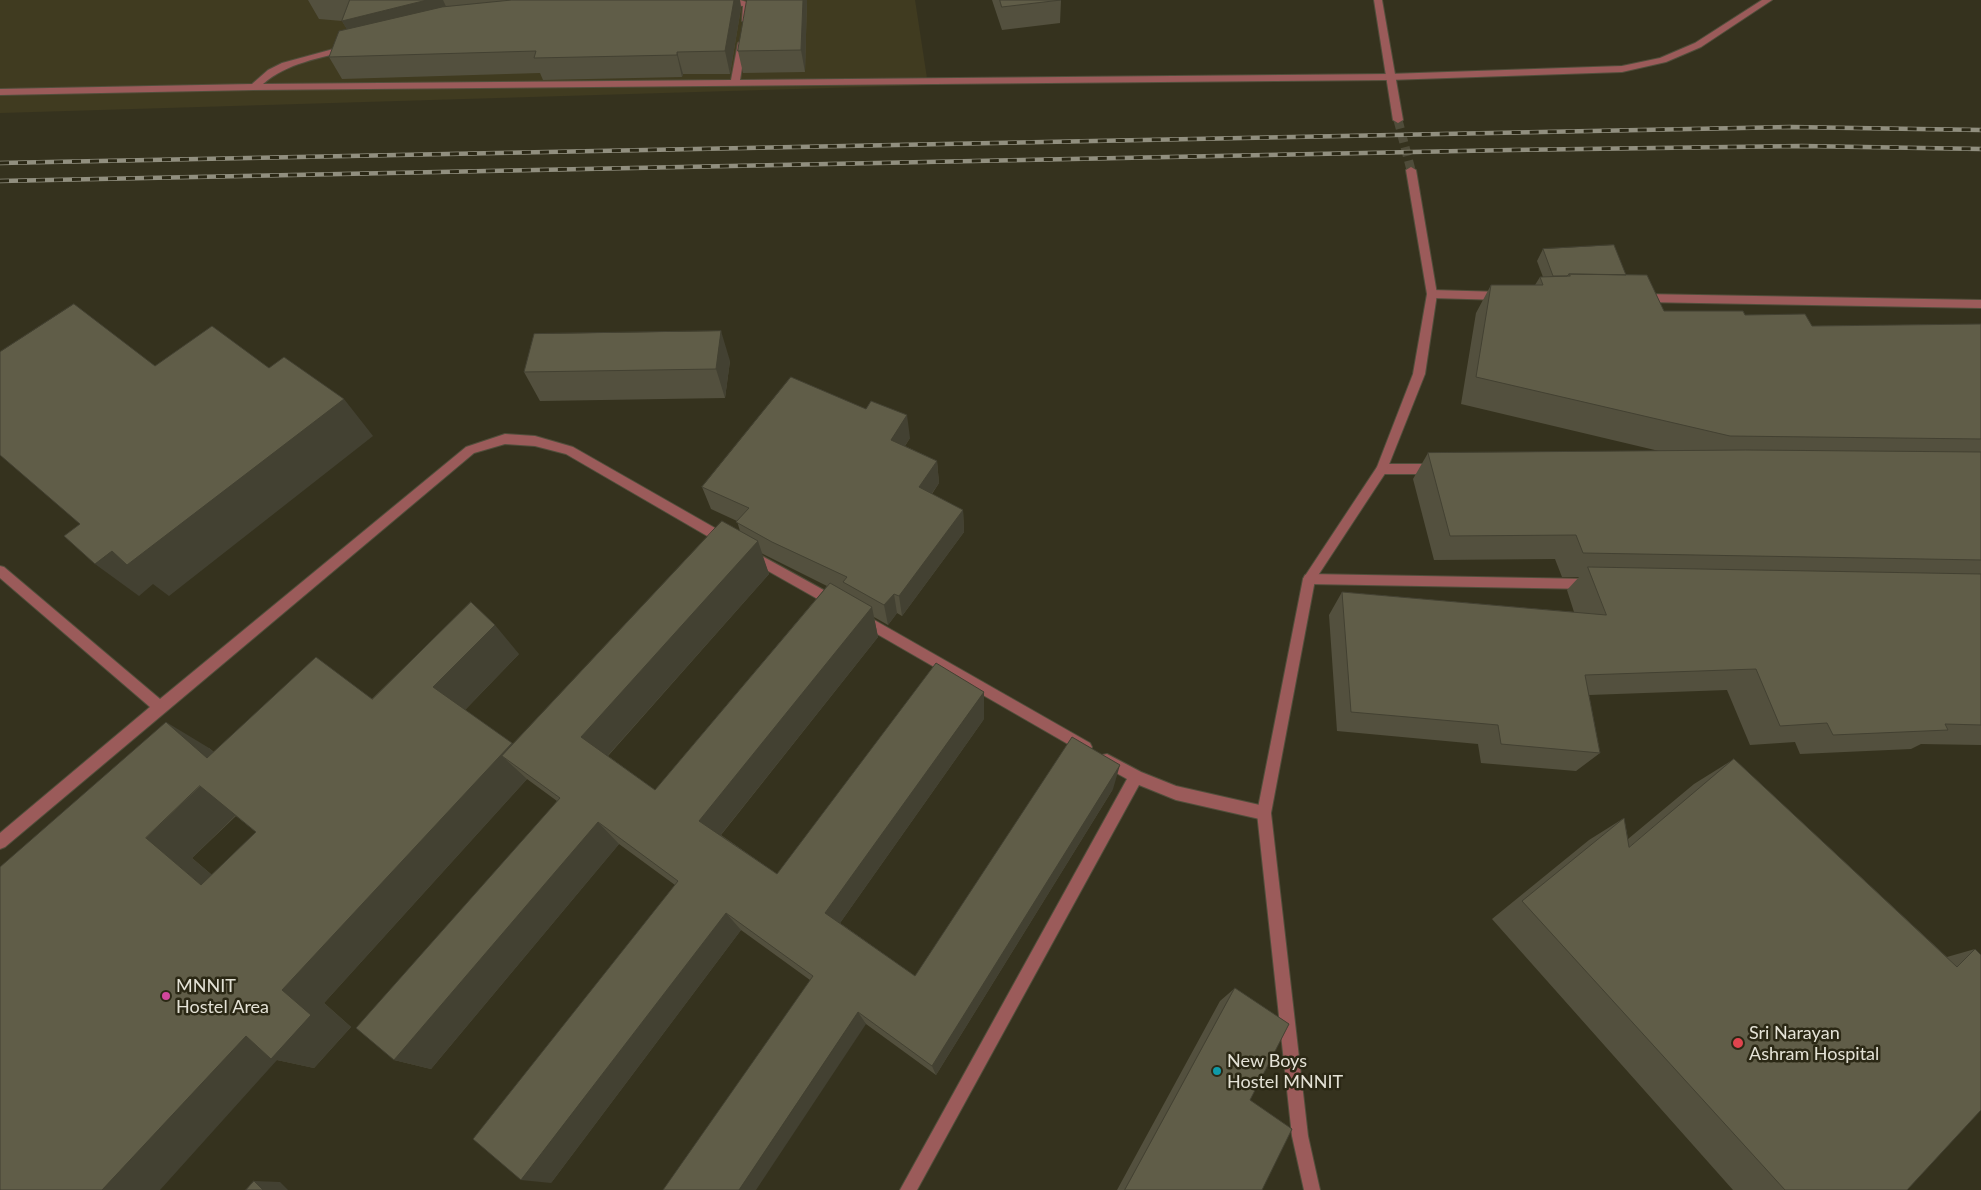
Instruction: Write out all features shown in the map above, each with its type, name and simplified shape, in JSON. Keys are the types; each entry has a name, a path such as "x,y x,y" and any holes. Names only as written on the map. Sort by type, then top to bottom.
{"street":[{"path":"1378,0 1389,77 1398,120"},
{"path":"0,92 254,87 1389,77 1622,69 1663,60 1698,45 1768,0"},
{"path":"718,3 738,2 747,5 748,10 735,82"},
{"path":"254,87 272,72 285,65 361,45"},
{"path":"1312,1190 1300,1136 1264,813 1309,579 1382,469 1420,374 1432,294 1411,170"},
{"path":"1432,294 1512,296"},
{"path":"1631,298 1981,304"},
{"path":"0,842 470,450 504,439 535,441 569,450 1136,777 1176,793 1264,813"},
{"path":"1382,469 1451,469"},
{"path":"0,571 160,707"},
{"path":"1309,579 1606,584"},
{"path":"908,1190 1136,777"}],"shaded area":[{"path":"0,0 915,0 928,85 0,113"}],"building":[{"path":"350,0 427,0 342,21"},
{"path":"512,0 734,0 725,51 677,52 677,55 534,58 536,51 329,57 339,31 442,7"},
{"path":"747,0 803,0 801,50 738,51"},
{"path":"1000,0 1061,0 1002,7"},
{"path":"1614,245 1626,275 1569,274 1567,276 1553,276 1543,249"},
{"path":"1569,274 1647,275 1664,311 1743,311 1745,315 1805,314 1812,326 1981,324 1981,439 1730,436 1476,377 1491,285 1543,285 1540,277 1570,276"},
{"path":"74,304 155,366 212,326 269,368 284,357 344,399 127,565 112,551 95,564 64,536 80,524 0,455 0,352"},
{"path":"721,331 716,369 524,372 534,334"},
{"path":"791,377 866,409 871,401 907,415 891,440 937,461 919,487 963,510 899,596 894,594 884,605 843,582 847,577 772,542 736,522 749,508 702,487"},
{"path":"1746,450 1981,452 1981,560 1583,553 1576,535 1450,536 1428,453"},
{"path":"722,521 758,541 581,737 655,790 830,583 872,607 699,821 777,874 936,663 984,692 825,913 915,976 1072,737 1120,765 932,1066 858,1012 739,1190 663,1190 813,976 726,913 521,1180 473,1139 678,881 598,822 394,1060 356,1028 560,798 502,756"},
{"path":"1588,567 1981,574 1981,725 1945,724 1948,730 1833,735 1827,723 1780,726 1756,669 1585,675 1600,753 1501,744 1498,725 1351,712 1342,592 1606,615"},
{"path":"471,602 495,625 433,687 512,743 282,990 311,1015 271,1059 246,1036 102,1190 0,1190 0,867 166,722 207,758 316,657 372,699","holes":["200,786 256,832 201,885 146,838"]},
{"path":"1734,759 1957,967 1975,949 1981,955 1981,1110 1907,1190 1785,1190 1522,901 1624,818 1629,847"},
{"name":"New Boys Hostel MNNIT","path":"1235,988 1289,1024 1250,1100 1292,1129 1262,1190 1125,1190"},
{"path":"254,1181 263,1190 246,1190"}],"tunnel":[{"path":"1398,120 1411,170"}],"railway":[{"path":"0,163 1790,127 1981,130"},
{"path":"0,181 1510,150 1802,146 1981,149"}],"place":[{"name":"MNNIT Hostel Area","path":"166,996"},
{"name":"Sri Narayan Ashram Hospital","path":"1738,1043"},
{"name":"New Boys Hostel MNNIT","path":"1217,1071"}]}
